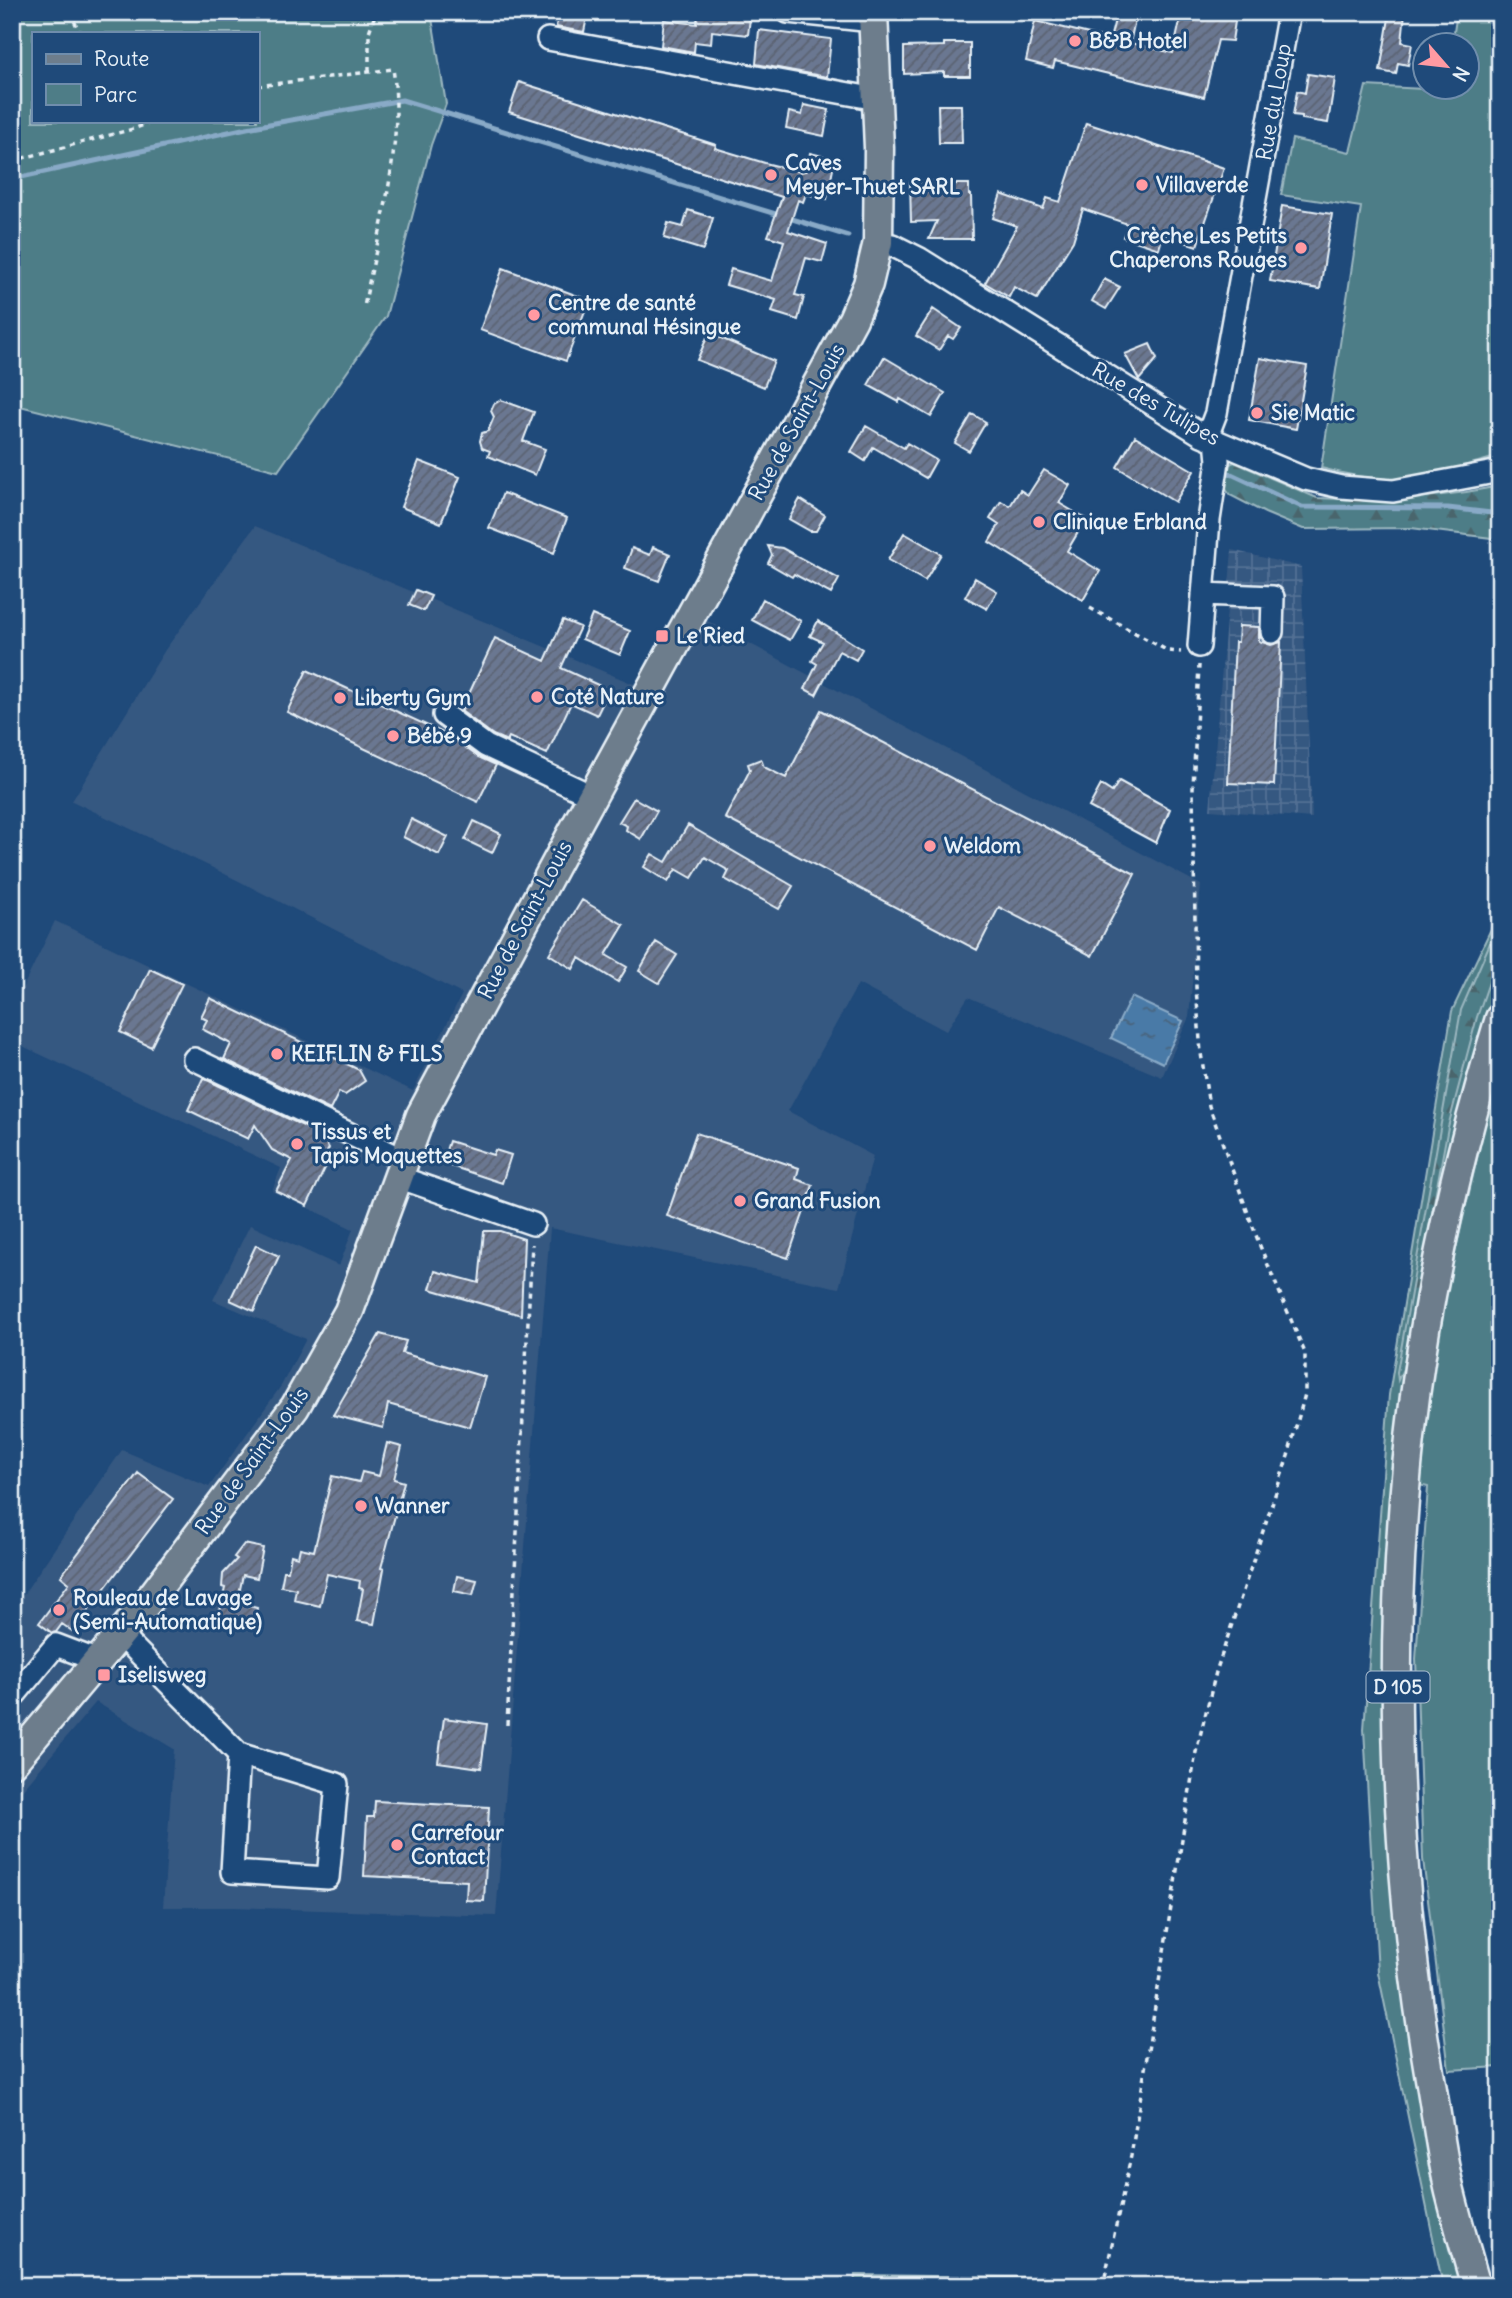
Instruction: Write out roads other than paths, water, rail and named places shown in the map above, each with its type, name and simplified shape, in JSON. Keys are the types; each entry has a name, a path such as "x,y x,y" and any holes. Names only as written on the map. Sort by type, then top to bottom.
{"main road":[{"name":"Rue de Saint-Louis","path":"13,1760 121,1635 295,1407 349,1311 421,1115 853,319 868,284 878,242 879,148 873,17"},
{"name":"D 105","path":"1476,2286 1450,2190 1419,2012 1398,1810 1398,1573 1415,1398 1443,1236 1478,1088 1500,1018"}],"street":[{"path":"788,12 873,17"},
{"name":"Rue du Loup","path":"1209,437 1216,413 1289,12"},
{"path":"548,40 877,99"},
{"name":"Rue des Tulipes","path":"878,242 892,245 920,259 1209,437 1306,479 1341,487 1393,491 1500,471"},
{"path":"1199,646 1209,520 1218,461 1209,437"},
{"path":"1203,594 1273,597 1272,632"},
{"path":"444,715 486,746 592,796"},
{"path":"194,1059 401,1168 533,1224"},
{"path":"121,1635 239,1754 337,1784 328,1878 232,1872 239,1754"},
{"path":"12,1698 56,1645 98,1661"}],"water":[{"path":"1131,997 1183,1021 1163,1063 1111,1038"}],"waterway":[{"path":"12,179 247,128 402,100 848,236"},
{"path":"1227,472 1302,507 1448,508 1500,514"}],"place":[{"name":"B&B Hotel","path":"1075,41"},
{"name":"Caves Meyer-Thuet SARL","path":"771,175"},
{"name":"Villaverde","path":"1142,185"},
{"name":"Crèche Les Petits Chaperons Rouges","path":"1301,248"},
{"name":"Centre de santé communal Hésingue","path":"534,315"},
{"name":"Sie Matic","path":"1257,413"},
{"name":"Clinique Erbland","path":"1039,522"},
{"name":"Le Ried","path":"662,636"},
{"name":"Coté Nature","path":"537,697"},
{"name":"Liberty Gym","path":"340,698"},
{"name":"Bébé 9","path":"393,736"},
{"name":"Weldom","path":"930,846"},
{"name":"KEIFLIN & FILS","path":"277,1054"},
{"name":"Tissus et Tapis Moquettes","path":"297,1144"},
{"name":"Grand Fusion","path":"740,1201"},
{"name":"Wanner","path":"361,1506"},
{"name":"Rouleau de Lavage (Semi-Automatique)","path":"59,1610"},
{"name":"Iselisweg","path":"104,1675"},
{"name":"Carrefour Contact","path":"397,1845"}]}
